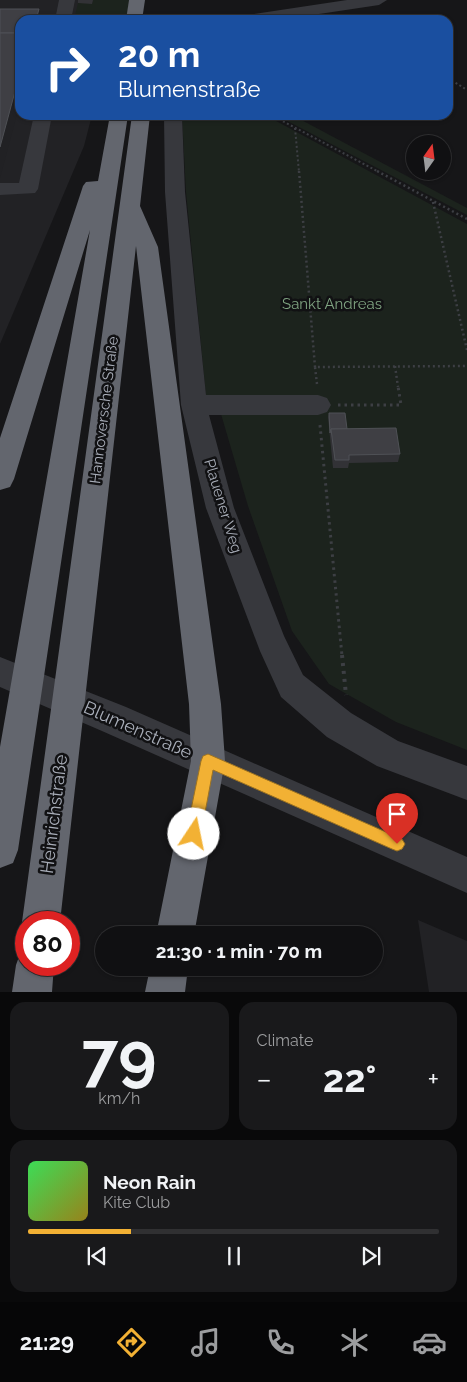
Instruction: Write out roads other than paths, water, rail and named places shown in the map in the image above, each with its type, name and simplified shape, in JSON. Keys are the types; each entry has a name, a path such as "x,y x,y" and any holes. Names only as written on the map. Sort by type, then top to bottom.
{"highway":[{"path":"135,15 137,0"},
{"name":"Hannoversche Straße","path":"13,681 117,120"},
{"name":"Hannoversche Straße","path":"68,706 141,120"},
{"path":"0,479 97,174 112,155"},
{"path":"130,207 147,247 205,704 208,761 177,926"},
{"path":"0,850 13,681"},
{"name":"Heinrichstraße","path":"42,911 68,706"},
{"path":"32,992 34,976"},
{"path":"165,992 168,976"}],"street":[{"path":"64,15 67,0"},
{"path":"284,15 379,0"},
{"path":"0,189 28,189 42,120"},
{"name":"Plauener Weg","path":"173,120 175,192 194,405 220,508 270,641 292,686 339,725 389,754 467,783"},
{"path":"194,405 318,405"},
{"name":"Blumenstraße","path":"13,681 114,719 467,875"}],"park label":[{"name":"Sankt Andreas","path":"332,304"}]}
